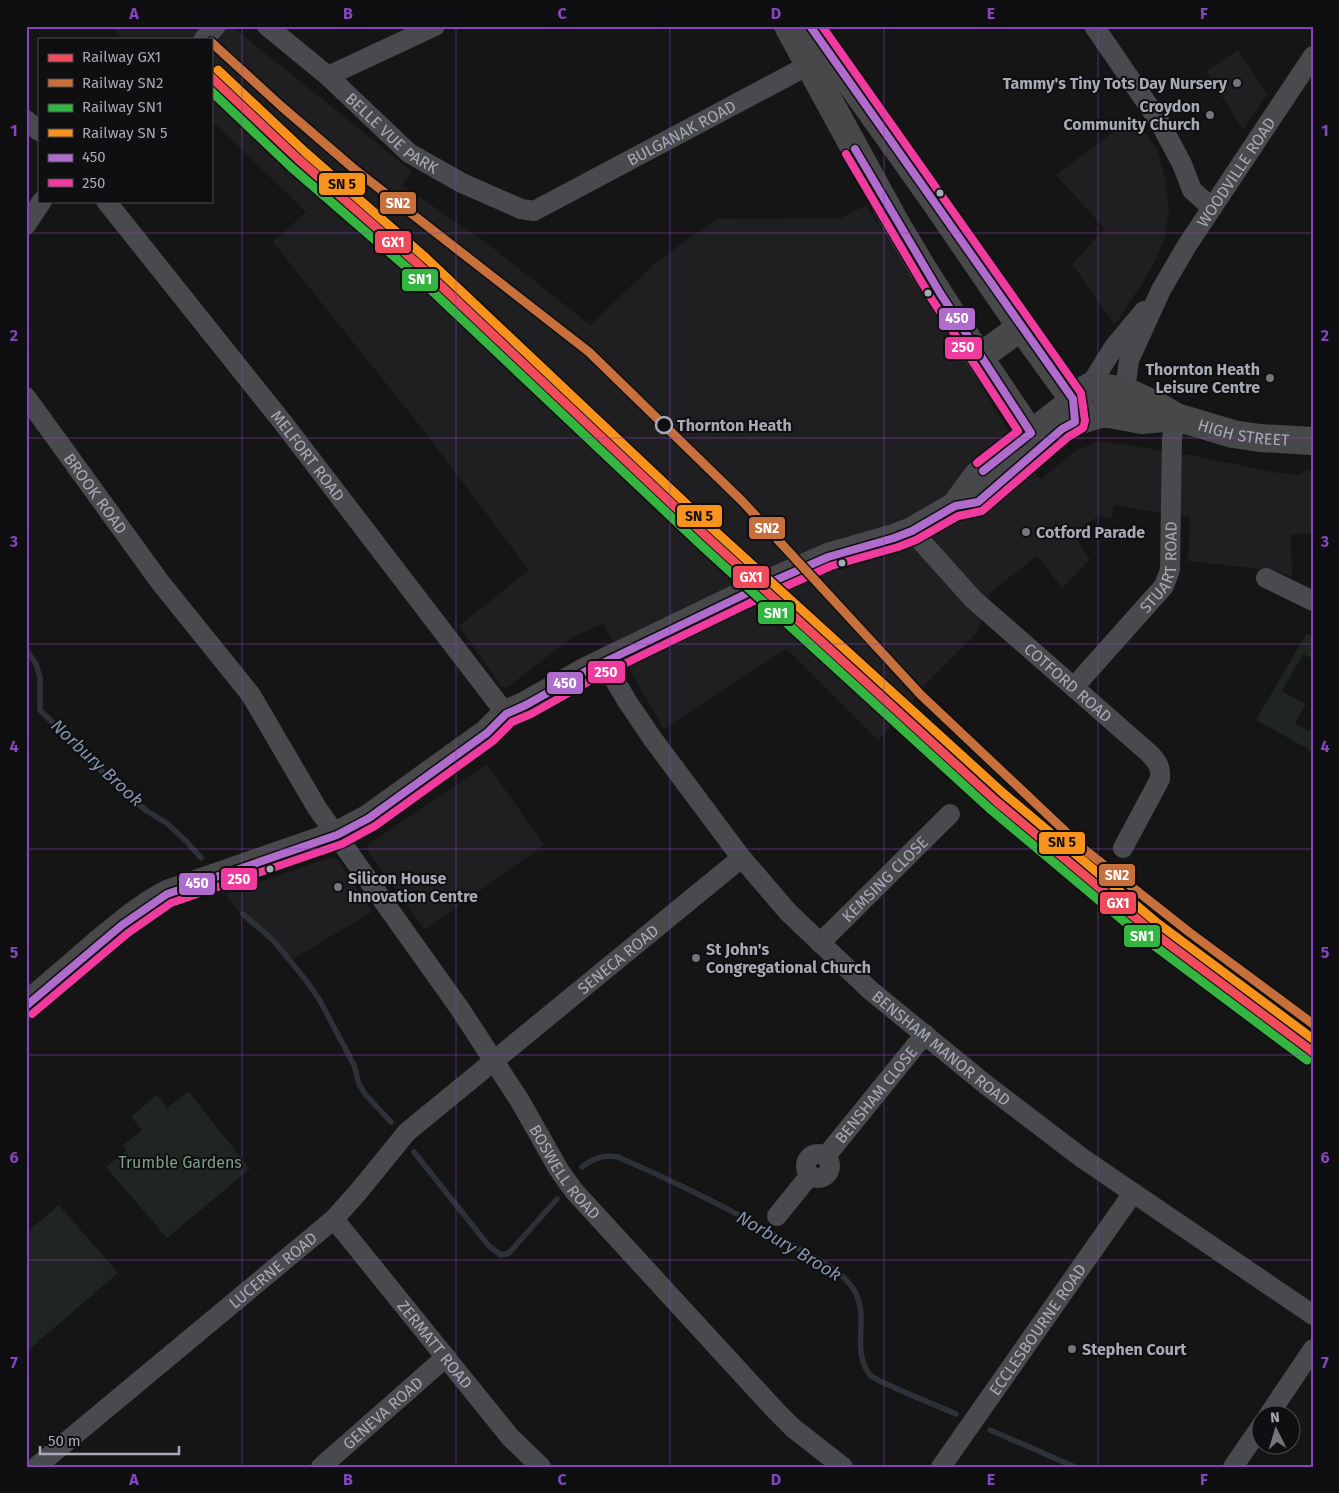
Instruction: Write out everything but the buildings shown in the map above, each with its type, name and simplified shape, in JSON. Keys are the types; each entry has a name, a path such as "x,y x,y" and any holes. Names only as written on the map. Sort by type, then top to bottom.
{"main road":[{"path":"26,1006 114,931 157,900 167,894 337,835 369,818 487,733 506,714 564,683 604,662 828,557 894,538 912,531 955,506 978,502 1036,441 1063,409 1079,403 1021,327 934,200 820,59 788,26"},
{"path":"810,26 820,59 895,222 977,354 1036,441"},
{"path":"977,354 988,351 1021,327"},
{"name":"HIGH STREET","path":"1176,417 1142,420 1108,414 1088,417 1079,403 1101,387 1125,391 1156,405 1176,417 1233,434 1313,441"}],"street":[{"path":"205,38 216,26"},
{"name":"BELLE VUE PARK","path":"267,26 328,76 409,153 462,183 521,209 534,211"},
{"path":"328,76 435,26"},
{"path":"1094,26 1169,138 1192,190 1212,208"},
{"name":"WOODVILLE ROAD","path":"1125,391 1129,360 1161,290 1186,247 1313,56"},
{"name":"BULGANAK ROAD","path":"534,211 820,59"},
{"path":"26,120 38,131"},
{"path":"26,225 41,202"},
{"name":"MELFORT ROAD","path":"107,202 284,424 506,714"},
{"name":"WOODVILLE ROAD","path":"1079,403 1114,347 1161,290"},
{"name":"BROOK ROAD","path":"26,397 160,582 251,695 317,808 337,835"},
{"name":"STUART ROAD","path":"1074,688 1164,586 1170,570 1172,438 1176,417"},
{"name":"COTFORD ROAD","path":"912,531 973,599 1158,763 1161,770 1160,779 1123,848"},
{"path":"1266,578 1313,601"},
{"name":"BENSHAM MANOR ROAD","path":"604,662 626,701 740,856 788,912 870,990 1044,1129 1133,1193 1313,1315"},
{"name":"KEMSING CLOSE","path":"820,943 950,814"},
{"name":"BOSWELL ROAD","path":"337,835 437,975 494,1060 574,1191 776,1411 793,1428 843,1467"},
{"name":"SENECA ROAD","path":"494,1060 734,864 740,856"},
{"name":"BENSHAM CLOSE","path":"777,1216 810,1175 822,1178 828,1174 830,1163 826,1156 925,1034"},
{"name":"LUCERNE ROAD","path":"38,1466 334,1219 407,1132 494,1060"},
{"name":"ECCLESBOURNE ROAD","path":"941,1467 1133,1193"},
{"name":"ZERMATT ROAD","path":"334,1219 510,1437 541,1467"},
{"path":"1275,1406 1313,1349"},
{"name":"GENEVA ROAD","path":"321,1467 446,1357"},
{"path":"1233,1467 1252,1439"}],"shaded area":[{"path":"110,26 231,26 412,171 402,185 488,244 590,325 656,262 717,219 841,218 866,205 1040,480 1076,450 1102,441 1195,456 1278,473 1300,475 1306,470 1313,470 1313,533 1291,535 1292,578 1279,571 1188,561 1190,517 1114,505 1111,519 1100,515 1073,533 1090,559 1062,588 1037,556 988,594 979,630 928,681 906,711 878,740 786,649 664,729 603,624 572,637 508,687 502,687 459,626 529,570 420,426 273,242 306,212 212,121 212,38 123,38"},
{"name":"Tammy's Tiny Tots Day Nursery","path":"1238,50 1267,94 1243,130 1206,71"},
{"path":"1135,116 1157,150 1165,177 1169,210 1165,237 1153,266 1115,325 1072,264 1105,229 1056,175"},
{"path":"487,764 544,845 425,930 367,850 369,844"},
{"path":"331,857 339,861 372,912 288,962 270,938 249,924 225,894"}],"green space":[{"path":"1307,633 1313,637 1313,659 1303,654 1282,691 1306,704 1295,723 1313,733 1313,752 1256,720"},
{"name":"Trumble Gardens","path":"188,1091 250,1169 167,1238 106,1167 127,1150 123,1145 142,1130 131,1117 157,1095 167,1108"},
{"path":"59,1205 118,1273 26,1352 26,1233"}],"waterway":[{"name":"Norbury Brook","path":"26,649 36,664 40,677 40,710 123,792 147,811 168,824 201,858"},
{"name":"Norbury Brook","path":"243,914 273,940 305,979 319,999 354,1065 359,1084 365,1094 391,1122"},
{"name":"Norbury Brook","path":"414,1152 489,1246 501,1255 509,1253 557,1199"},
{"name":"Norbury Brook","path":"582,1167 599,1158 608,1156 618,1157 730,1210 830,1266 848,1282 856,1293 860,1305 861,1353 870,1375 897,1389 956,1414"},
{"name":"Norbury Brook","path":"990,1430 1075,1467"}],"rail line":[{"name":"SN2","path":"212,43 353,168 589,352 742,501 921,695 1085,850 1189,932 1313,1024"},
{"name":"GX1","path":"212,78 298,159 419,265 708,538 996,801 1150,930 1313,1052"},
{"name":"SN1","path":"212,92 291,167 412,272 701,545 989,808 1144,938 1307,1060"}],"transit line":[{"name":"450","path":"26,1006 122,925 167,894 337,835 369,818 487,733 506,714 526,705 588,670 760,587 828,557 894,538 912,531 955,506 978,502 1062,429 1075,422 1073,399 810,26"},
{"name":"250","path":"32,1014 128,933 171,903 342,844 375,826 493,741 512,722 531,714 593,679 764,596 831,566 898,547 916,540 958,516 982,511 1068,437 1083,428 1085,421 1081,393 822,26"},
{"path":"218,70 305,152 426,258 715,531 1003,793 1156,922 1313,1039"},
{"name":"450","path":"855,149 940,293 1031,433 983,471"},
{"name":"250","path":"846,154 931,298 1018,431 977,463"}],"place":[{"name":"Tammy's Tiny Tots Day Nursery","path":"1237,83"},
{"name":"Croydon Community Church","path":"1210,115"},
{"name":"Thornton Heath Leisure Centre","path":"1270,378"},
{"name":"Thornton Heath","path":"664,425"},
{"name":"Cotford Parade","path":"1026,532"},
{"name":"Silicon House Innovation Centre","path":"338,887"},
{"name":"St John's Congregational Church","path":"696,958"},
{"name":"Stephen Court","path":"1072,1349"}]}
